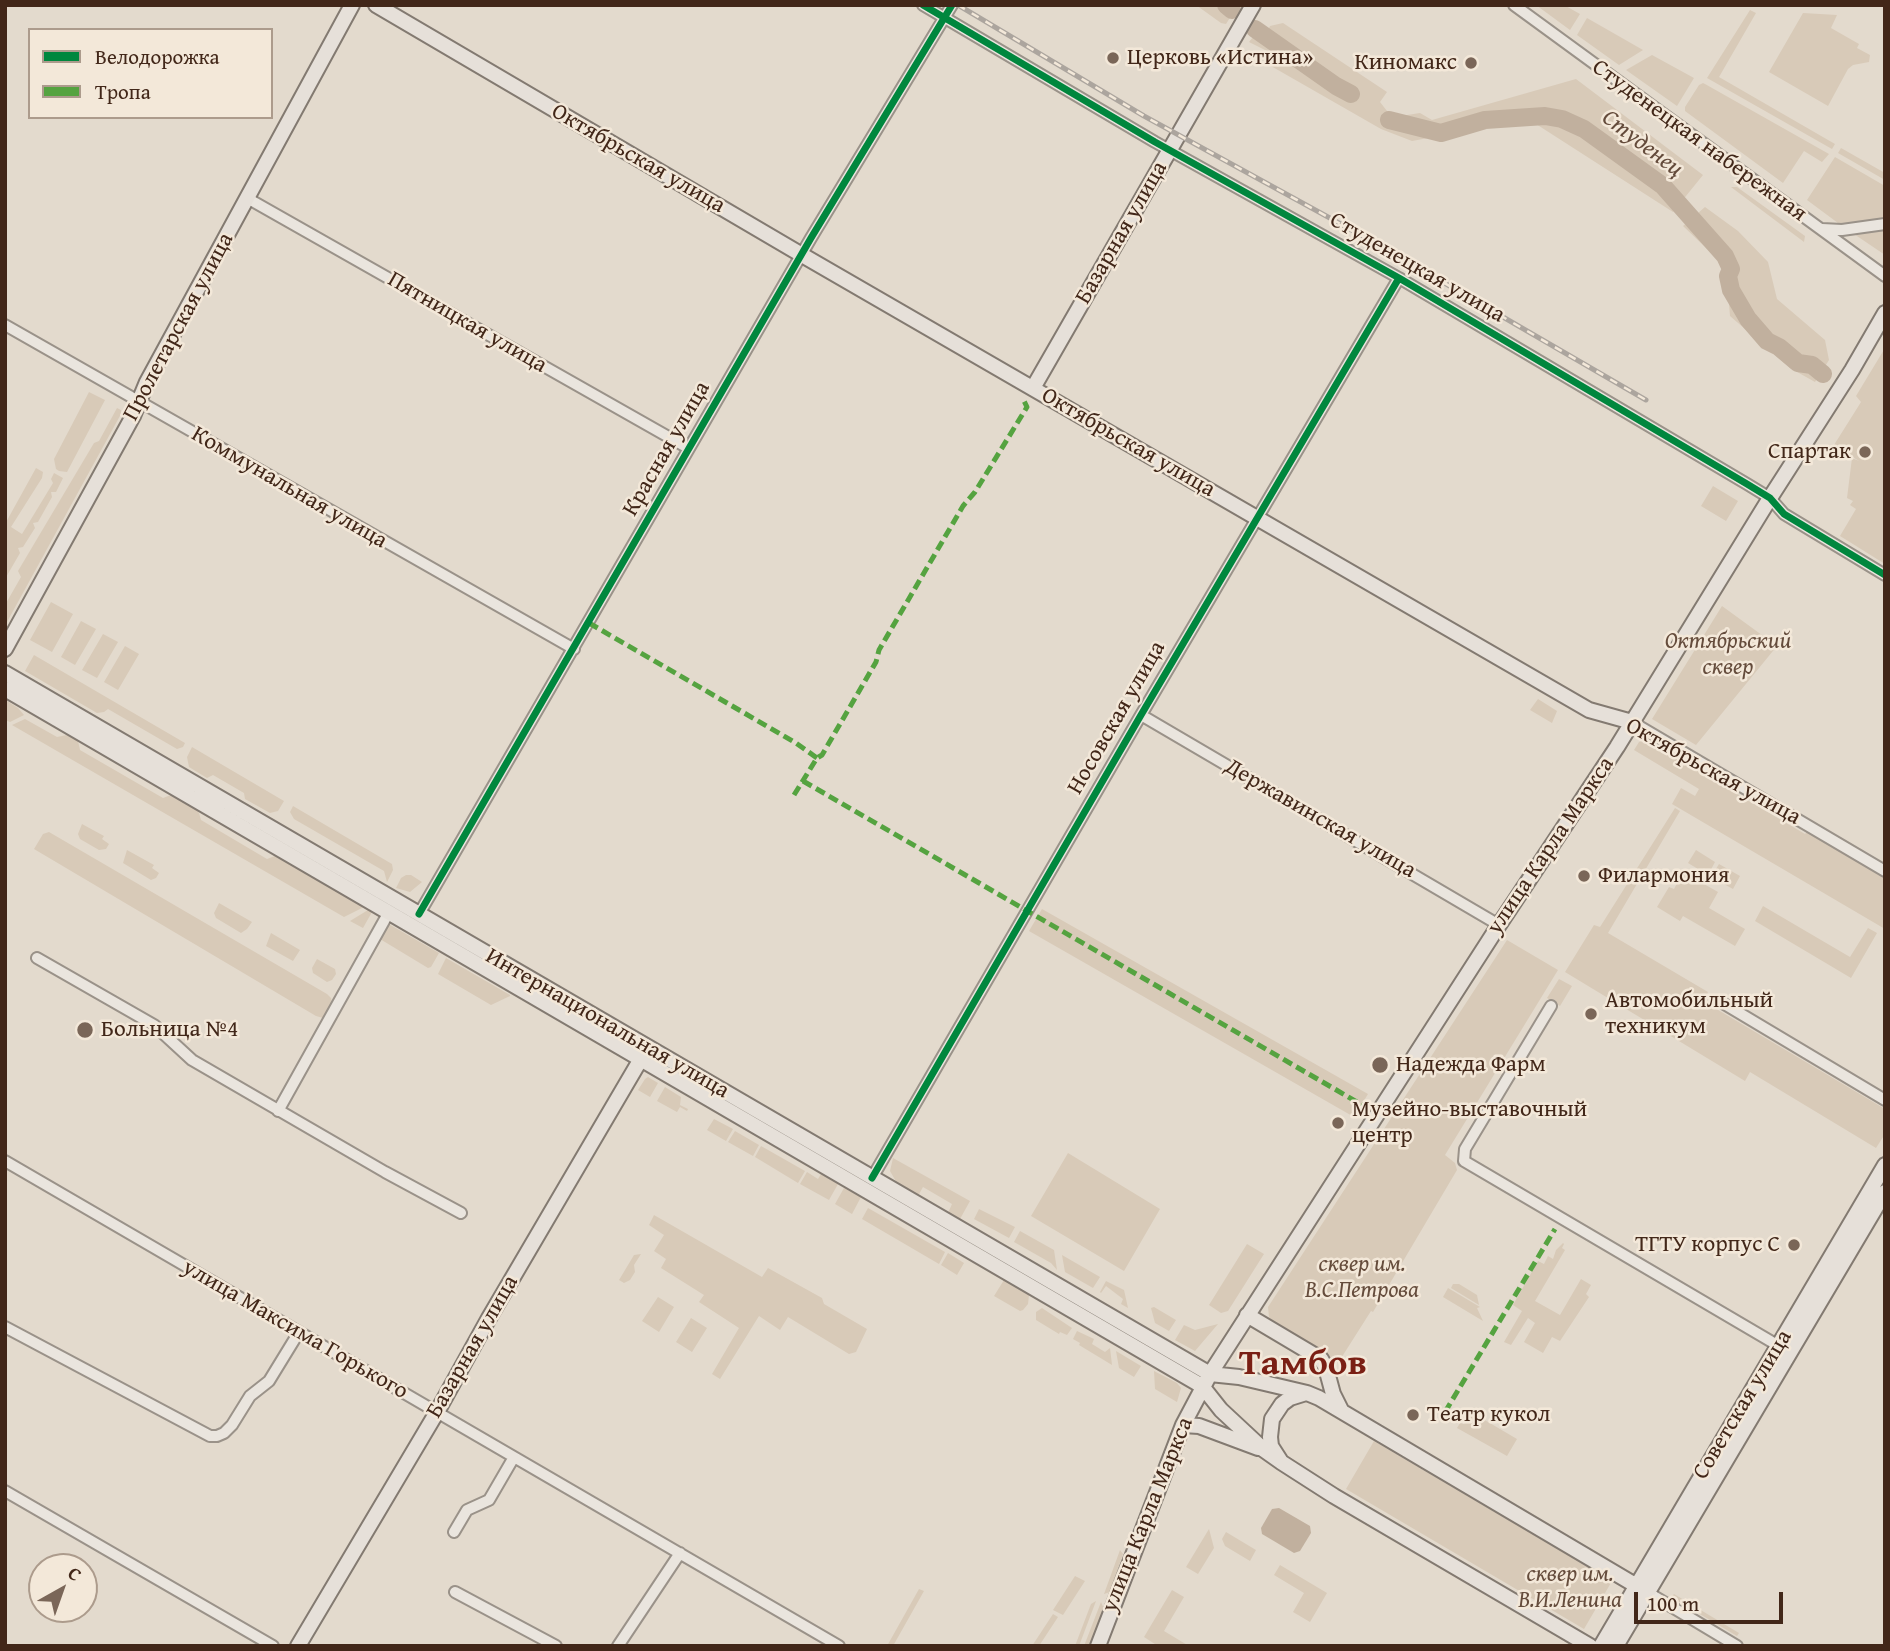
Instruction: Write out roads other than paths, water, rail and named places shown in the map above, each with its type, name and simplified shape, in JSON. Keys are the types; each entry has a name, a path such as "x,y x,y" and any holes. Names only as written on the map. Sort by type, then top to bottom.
{"main road":[{"name":"Пролетарская улица","path":"5,649 140,403 147,382 352,5"},
{"name":"Октябрьская улица","path":"376,5 1589,710 1632,722"},
{"name":"Базарная улица","path":"1033,388 1253,5"},
{"name":"улица Карла Маркса","path":"1098,1646 1182,1425 1206,1380 1632,722 1770,498 1853,370 1885,313"},
{"name":"Интернациональная улица","path":"5,673 416,920 1206,1380 1220,1410 1281,1462 1590,1646"},
{"name":"Интернациональная улица","path":"5,689 389,912 416,920"},
{"name":"Базарная улица","path":"298,1646 437,1412 644,1053"},
{"name":"Советская улица","path":"1601,1646 1641,1589 1784,1349 1885,1165"},
{"name":"Советская улица","path":"1784,1349 1799,1337 1885,1192"},
{"path":"1247,1315 1321,1359 1341,1411"},
{"name":"Интернациональная улица","path":"1206,1380 1227,1375 1307,1393 1641,1589"},
{"path":"1281,1462 1271,1446 1272,1419 1282,1404 1307,1393"},
{"path":"1182,1425 1199,1426 1264,1450"},
{"name":"Советская улица","path":"1616,1646 1641,1589"}],"street":[{"name":"Студенецкая улица","path":"923,5 1170,150 1399,278 1770,498 1784,514 1885,575"},
{"name":"Красная улица","path":"416,920 688,448 952,5"},
{"name":"Студенецкая набережная","path":"1514,5 1885,276"},
{"name":"Пятницкая улица","path":"247,198 688,448"},
{"path":"1820,229 1842,230 1885,224"},
{"name":"Носовская улица","path":"868,1184 1140,715 1399,278"},
{"name":"Коммунальная улица","path":"5,325 574,649"},
{"name":"Державинская улица","path":"1140,715 1499,925"},
{"name":"Октябрьская улица","path":"1632,722 1885,871"},
{"path":"278,1111 389,912"},
{"path":"37,958 155,1025 192,1060 461,1213"},
{"path":"1721,1002 1885,1100"},
{"path":"1551,1006 1465,1149 1465,1162 1784,1349"},
{"name":"улица Максима Горького","path":"5,1161 839,1646"},
{"path":"5,1327 210,1436 224,1433 232,1425 250,1396 269,1381 299,1332"},
{"path":"454,1532 467,1510 489,1500 514,1457"},
{"path":"5,1491 273,1646"},
{"path":"618,1646 680,1553"},
{"path":"1641,1589 1737,1646"},
{"path":"455,1592 556,1646"}],"waterway":[{"name":"Студенец","path":"1226,5 1232,10"},
{"name":"Студенец","path":"1255,29 1351,94"},
{"name":"Студенец","path":"1389,120 1441,133 1485,120 1545,116 1562,119 1584,129 1663,186 1725,256 1731,269 1728,276 1731,290 1748,319 1767,341 1798,363 1812,365 1823,374"}],"railway":[{"path":"958,5 1144,116 1379,245 1646,400"}],"place":[{"name":"Церковь «Истина»","path":"1113,58"},
{"name":"Киномакс","path":"1471,63"},
{"name":"Спартак","path":"1865,452"},
{"name":"Филармония","path":"1584,876"},
{"name":"Автомобильный техникум","path":"1591,1014"},
{"name":"Больница №4","path":"85,1030"},
{"name":"Надежда Фарм","path":"1380,1065"},
{"name":"Музейно-выставочный центр","path":"1338,1123"},
{"name":"ТГТУ корпус С","path":"1794,1245"},
{"name":"Театр кукол","path":"1413,1415"}],"district":[{"name":"Тамбов","path":"1303,1365"}],"park label":[{"name":"Октябрьский сквер","path":"1728,655"},
{"name":"сквер им. В.С.Петрова","path":"1362,1278"},
{"name":"сквер им. В.И.Ленина","path":"1570,1588"}]}
